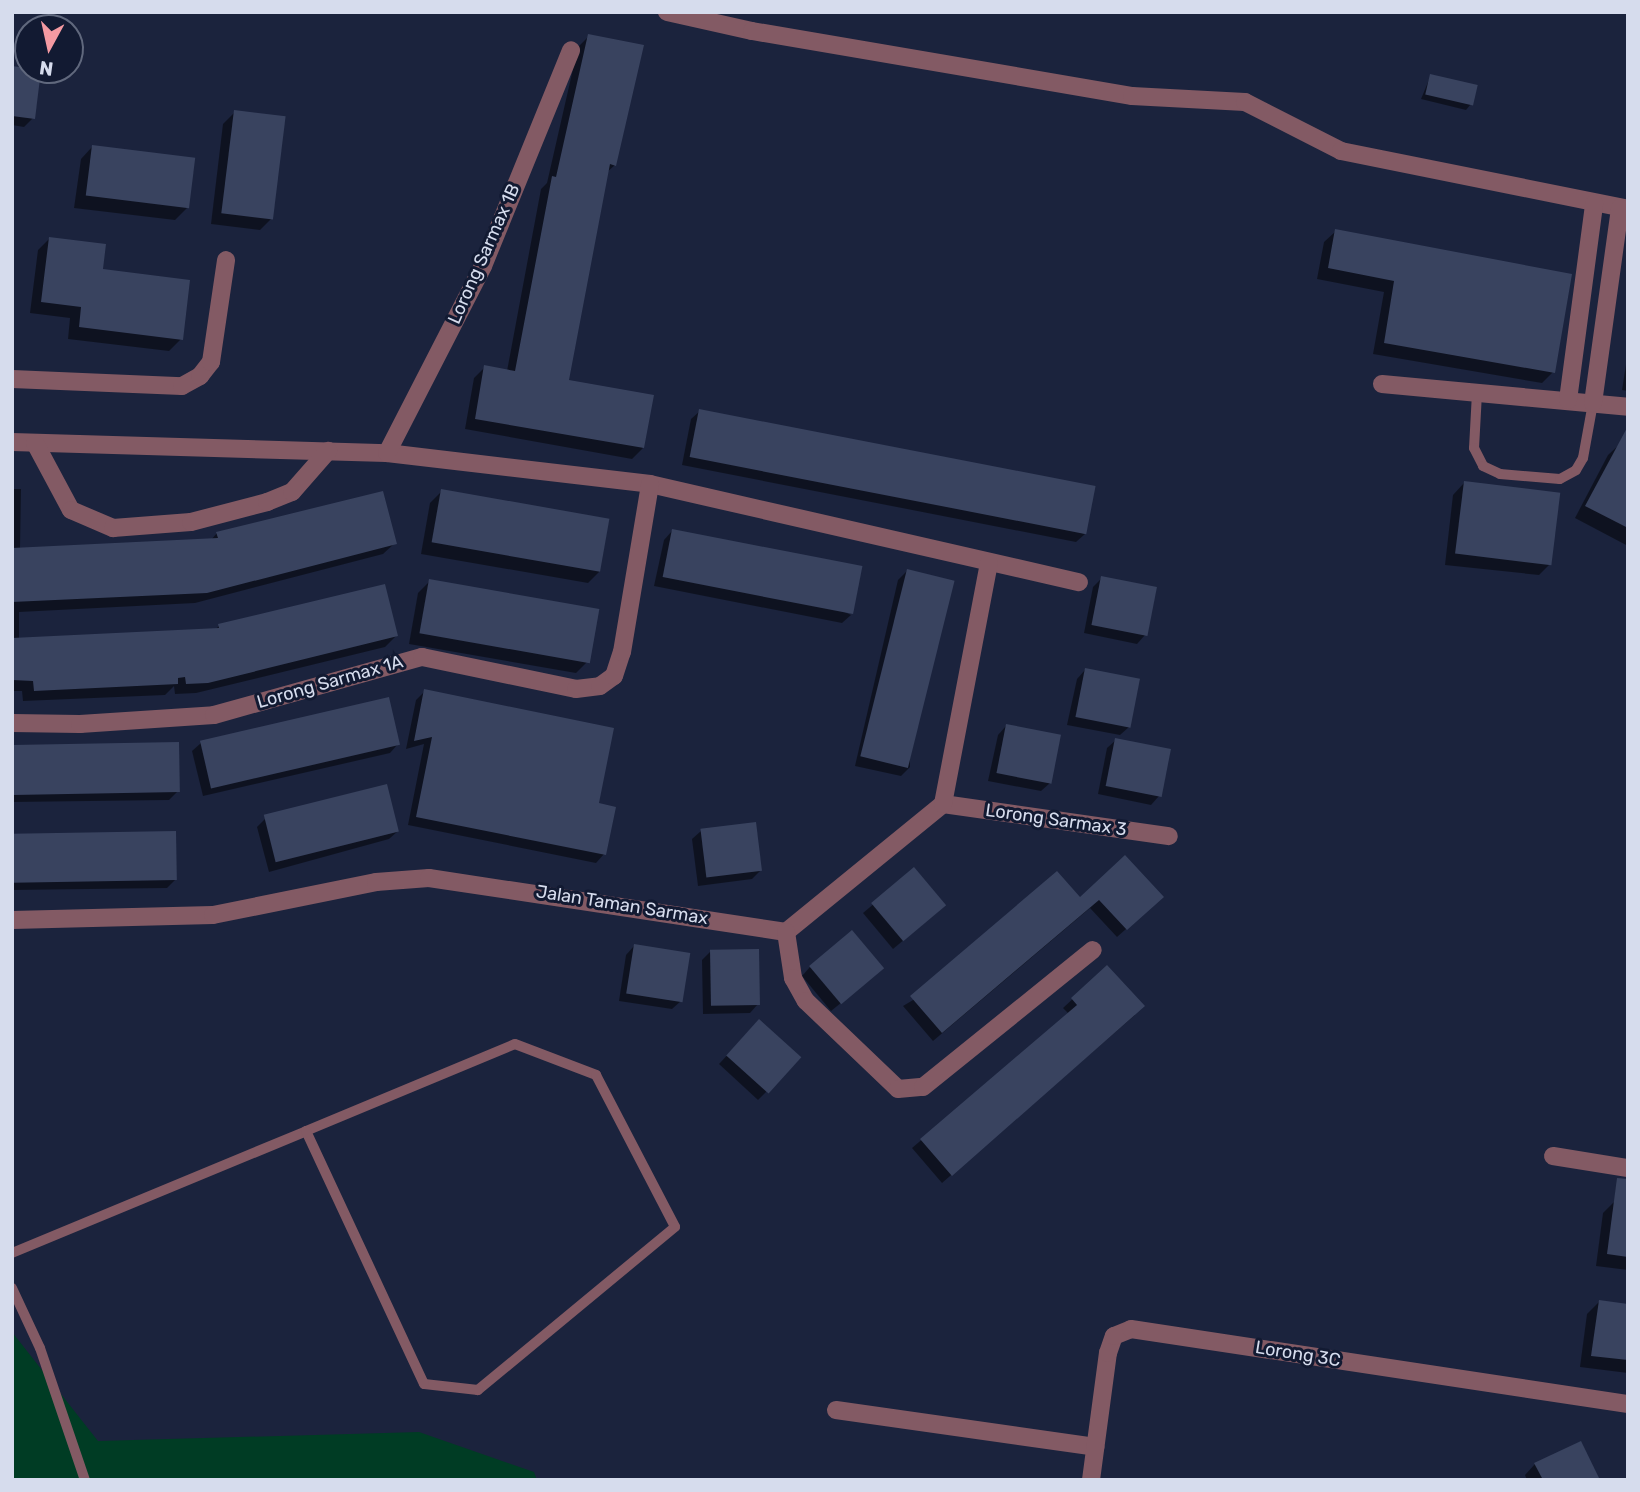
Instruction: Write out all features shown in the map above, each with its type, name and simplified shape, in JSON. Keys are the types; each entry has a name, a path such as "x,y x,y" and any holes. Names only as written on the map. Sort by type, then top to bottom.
{"street":[{"path":"667,12 752,31 1132,96 1245,102 1340,151 1624,209 1593,403"},
{"name":"Lorong Sarmax 1B","path":"387,453 483,266 571,50"},
{"path":"1567,400 1594,204"},
{"path":"12,379 181,386 200,376 212,362 226,260"},
{"path":"1382,384 1628,407"},
{"path":"12,442 387,453 650,484 1079,582"},
{"path":"35,443 71,510 113,528 191,522 267,502 292,492 328,451"},
{"name":"Lorong Sarmax 1A","path":"12,723 80,724 214,715 422,657 576,688 600,687 614,676 622,652 650,484"},
{"path":"989,563 943,804 786,932 793,978 806,1000 898,1089 923,1087 1093,950"},
{"name":"Lorong Sarmax 3","path":"943,804 1169,836"},
{"name":"Jalan Taman Sarmax","path":"12,920 213,915 376,882 429,878 786,932"},
{"path":"1553,1156 1628,1168"},
{"name":"Lorong 3C","path":"1091,1480 1108,1353 1114,1336 1131,1329 1628,1404"},
{"path":"836,1410 1095,1447"}],"lane":[{"path":"1477,393 1474,448 1483,466 1500,474 1560,479 1576,470 1583,458 1593,403"},
{"path":"12,1253 515,1044 596,1074 675,1227 478,1390 424,1384 306,1131"},
{"path":"12,1288 40,1348 85,1480"}],"green space":[{"path":"12,1332 98,1441 419,1432 534,1472 537,1480 12,1480"}],"building":[{"path":"588,34 644,45 616,166 610,164 569,380 654,395 644,448 475,419 484,365 515,371 552,176 556,177"},
{"path":"12,66 14,84 39,84 35,119 12,116"},
{"path":"1430,74 1478,85 1473,105 1425,94"},
{"path":"234,110 286,116 273,220 221,213"},
{"path":"92,145 195,158 189,208 86,196"},
{"path":"1335,229 1572,274 1555,373 1384,343 1394,281 1328,268"},
{"path":"49,237 106,244 103,269 190,280 183,340 79,327 81,307 41,302"},
{"path":"699,409 1096,486 1086,534 690,457"},
{"path":"1628,426 1628,528 1585,506"},
{"path":"1464,481 1560,493 1551,565 1455,553"},
{"path":"441,489 609,519 600,572 432,542"},
{"path":"383,491 397,544 207,593 12,602 12,548 218,538 216,532"},
{"path":"672,529 862,566 853,614 663,577"},
{"path":"907,569 955,581 908,768 860,756"},
{"path":"1101,576 1157,587 1147,636 1091,625"},
{"path":"429,579 599,609 590,663 419,633"},
{"path":"385,584 398,636 208,683 186,684 185,677 178,678 178,684 34,691 33,681 12,680 12,638 219,628 218,624"},
{"path":"1085,668 1140,679 1130,728 1075,717"},
{"path":"424,689 614,728 599,803 616,807 606,855 416,817 432,737 414,741"},
{"path":"389,697 400,745 211,788 200,741"},
{"path":"1006,724 1061,735 1051,784 996,773"},
{"path":"1115,738 1171,749 1162,797 1106,786"},
{"path":"179,742 180,792 13,795 12,745"},
{"path":"387,784 399,832 276,862 264,815"},
{"path":"756,822 762,871 706,877 700,829"},
{"path":"176,831 177,880 13,883 12,834"},
{"path":"1125,855 1164,897 1127,930 1099,900 942,1033 910,996 1057,871 1080,897"},
{"path":"914,867 946,905 903,941 871,903"},
{"path":"852,930 884,968 841,1004 809,966"},
{"path":"634,944 690,953 682,1002 626,993"},
{"path":"759,949 760,1005 711,1006 710,950"},
{"path":"1107,965 1145,1006 952,1176 920,1139 1077,1005 1071,998"},
{"path":"759,1019 801,1057 769,1094 726,1055"},
{"path":"1617,1178 1628,1179 1628,1257 1607,1254"},
{"path":"1599,1300 1628,1304 1628,1360 1591,1356"},
{"path":"1581,1441 1600,1480 1543,1480 1534,1463"}]}
